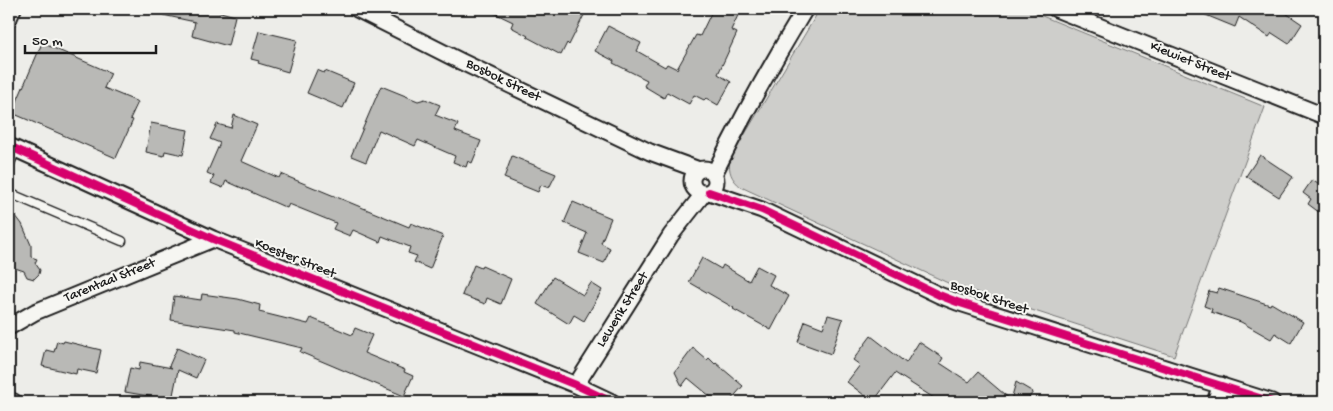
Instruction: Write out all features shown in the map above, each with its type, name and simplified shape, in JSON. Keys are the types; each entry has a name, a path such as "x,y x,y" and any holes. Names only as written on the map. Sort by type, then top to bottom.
{"street":[{"path":"9,18 12,9"},
{"name":"Bosbok Street","path":"357,9 460,61 650,152 762,210 939,295 1272,402"},
{"name":"Lewerik Street","path":"576,385 734,134 776,56 805,9"},
{"name":"Kiewiet Street","path":"1056,9 1324,116"},
{"name":"Koester Street","path":"12,148 213,240 576,385 612,402"},
{"name":"Tarentaal Street","path":"9,327 35,312 213,240"},
{"path":"1215,402 1221,386"},
{"path":"9,400 14,402"}],"lane":[{"path":"9,166 12,148"},
{"path":"9,193 122,241"}],"shaded area":[{"path":"820,9 1025,9 1265,107 1174,356 948,283 741,187 731,174 729,167 730,159"}],"building":[{"path":"164,9 210,9 235,16 228,46 192,36 195,22 163,15"},
{"path":"486,9 587,9 569,45 567,43 561,55 511,27 513,22"},
{"path":"713,9 741,9 731,30 737,33 718,74 731,82 718,105 706,98 704,100 694,95 689,104 667,92 664,98 644,86 647,80 613,63 614,61 595,51 608,26 641,43 637,51 665,67 667,64 677,69 696,35 700,36"},
{"path":"1191,9 1280,9 1302,24 1289,44 1272,33 1269,37 1239,17 1235,27"},
{"path":"259,31 297,40 288,72 251,59"},
{"path":"42,43 111,73 104,88 138,102 130,119 133,120 116,158 12,113"},
{"path":"317,70 324,73 325,71 354,83 343,108 307,93"},
{"path":"381,86 418,101 425,99 440,105 435,115 458,124 455,131 481,141 472,163 468,161 466,167 453,162 455,156 418,140 415,146 379,130 366,162 351,156"},
{"path":"234,115 257,125 241,161 279,178 281,174 409,227 411,223 443,236 430,269 414,262 417,256 408,253 410,247 382,236 380,242 353,230 350,236 333,229 336,223 289,204 287,208 226,181 223,188 211,183 214,176 207,173 220,143 210,139 217,124 231,128"},
{"path":"151,123 188,130 183,155 165,151 164,156 146,152"},
{"path":"1260,155 1293,177 1279,197 1246,176"},
{"path":"512,156 556,174 549,188 541,185 538,192 504,178"},
{"path":"1312,180 1321,186 1324,181 1324,216 1308,204 1311,199 1303,193"},
{"path":"573,202 611,218 601,243 610,248 604,263 579,253 587,233 564,223"},
{"path":"9,207 22,224 31,245 31,257 37,259 35,263 40,270 34,279 27,277 24,271 9,266"},
{"path":"702,258 721,269 723,265 749,281 757,266 774,275 769,285 789,296 771,330 689,282"},
{"path":"474,265 481,268 482,266 511,279 501,304 487,298 485,304 462,295"},
{"path":"553,277 583,295 591,283 602,290 584,321 574,315 569,324 537,304"},
{"path":"1219,288 1270,305 1271,303 1303,322 1291,343 1275,333 1271,339 1241,322 1211,312 1212,309 1204,306 1209,291 1217,293"},
{"path":"202,294 238,299 260,305 259,312 308,324 311,318 352,335 355,328 372,335 364,353 405,370 404,372 413,376 404,396 300,352 302,348 235,332 235,330 171,320 174,296 201,300"},
{"path":"828,315 843,319 831,354 798,342 805,321 823,328"},
{"path":"871,336 906,363 919,342 943,358 940,363 969,382 978,372 1011,400 1016,382 1033,392 1026,402 940,402 895,373 873,402 847,382 860,365 853,360"},
{"path":"57,341 101,350 96,373 77,369 76,374 42,366 46,350 54,352"},
{"path":"177,348 204,360 196,378 178,370 172,400 125,392 130,368 139,370 140,362 172,368 169,366"},
{"path":"693,348 707,360 709,358 716,363 743,386 729,402 717,402 688,378 682,386 675,372"}],"cycle path":[{"path":"9,146 213,239 576,385 612,402"},
{"path":"709,192 762,210 957,302 1272,402"}]}
